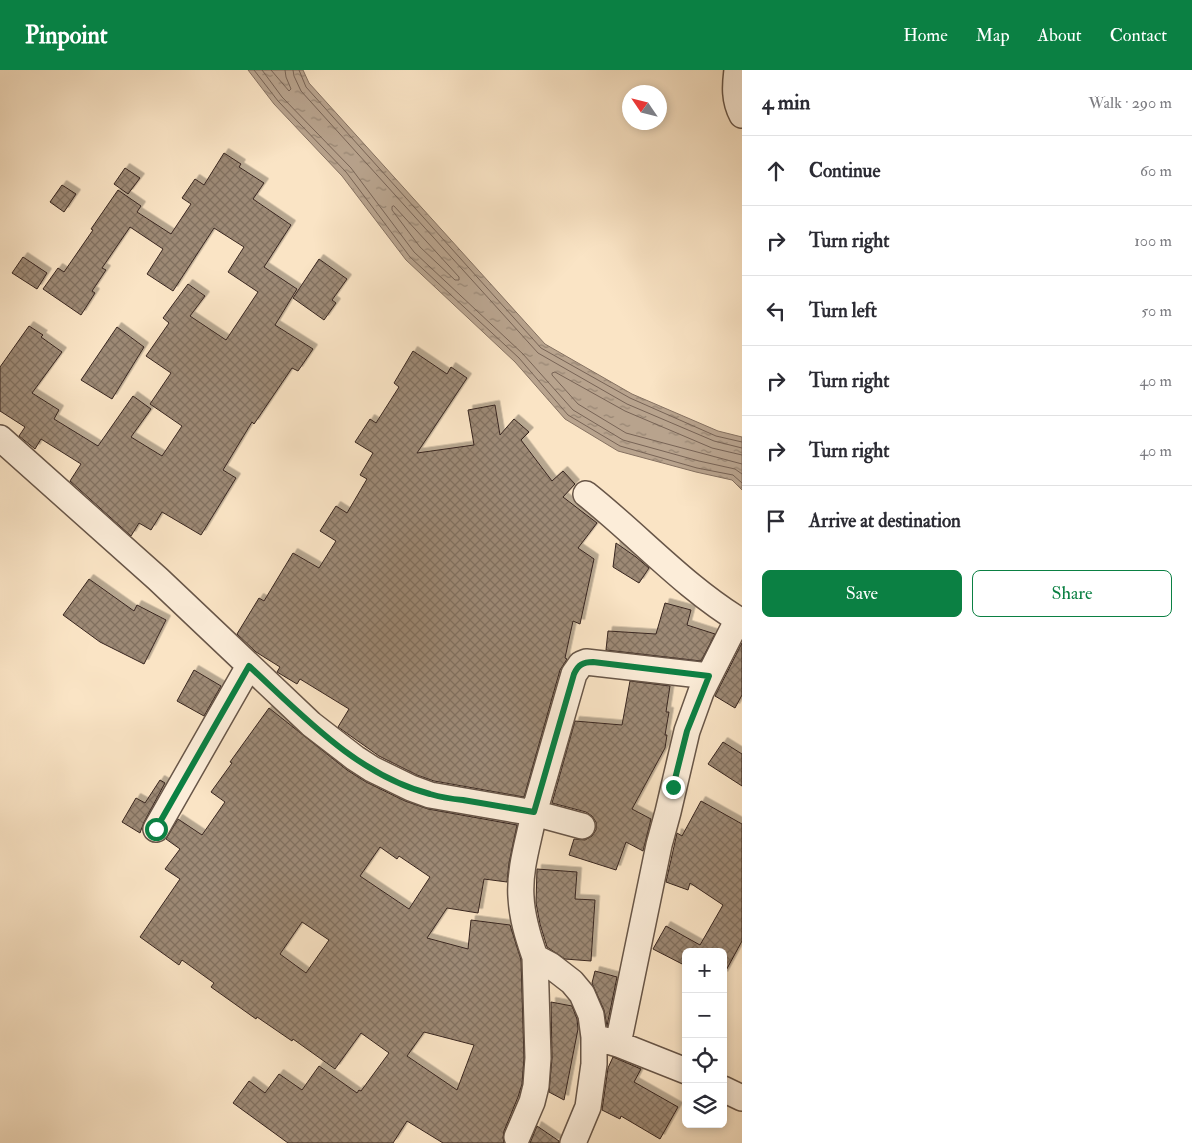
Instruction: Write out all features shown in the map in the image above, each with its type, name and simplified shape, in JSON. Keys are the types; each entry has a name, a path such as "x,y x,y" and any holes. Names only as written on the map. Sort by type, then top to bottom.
{"street":[{"path":"737,70 734,90 742,115"},
{"path":"0,438 158,579 312,724 350,755 372,769 410,788 430,795 534,812 582,826"},
{"path":"586,494 611,514 690,586 740,620 709,676 687,731 654,869 618,1044"},
{"path":"516,1137 532,1102 536,1086 538,1058 535,957 524,924 520,896 523,862 534,812 574,674 581,664 593,662 709,676"},
{"path":"156,829 249,666"},
{"path":"535,957 550,964 572,982 582,994 591,1015 594,1037 594,1064 588,1107 573,1143"},
{"path":"594,1037 618,1044 682,1069"},
{"path":"727,1091 742,1098"}],"water":[{"path":"248,70 303,70 309,83 545,344 632,394 718,431 742,437 742,490 732,480 618,451 565,419 515,362 406,260 342,176 274,104"}],"building":[{"path":"224,153 241,164 239,167 264,183 253,199 291,225 264,267 297,289 275,325 313,349 298,371 292,368 254,424 252,422 223,470 236,478 201,535 162,512 151,530 139,523 131,536 70,481 81,464 41,439 35,449 19,436 25,427 0,411 0,367 29,326 43,335 41,337 62,352 32,393 59,410 54,419 98,446 133,396 151,409 131,437 162,456 182,426 150,404 171,373 146,356 169,323 163,318 188,284 205,296 190,316 226,340 258,292 228,272 244,247 214,228 173,291 147,274 163,249 130,227 102,268 106,270 92,291 95,293 81,315 43,289 58,268 64,272 118,190 141,206 137,212 171,234 191,204 182,198 195,179 204,185"},
{"path":"125,168 140,178 128,194 114,184"},
{"path":"62,185 76,194 64,212 50,202"},
{"path":"23,257 47,273 37,289 12,273"},
{"path":"319,259 347,279 332,300 336,303 324,320 293,298"},
{"path":"117,327 144,347 112,399 81,380"},
{"path":"413,351 447,374 451,367 467,378 417,453 474,445 468,410 495,405 500,435 514,419 529,432 521,440 552,481 563,471 575,484 563,497 597,523 578,548 594,559 580,624 573,621 565,658 567,659 560,670 524,797 434,781 417,775 379,756 338,727 349,709 300,679 297,684 277,672 280,667 256,652 237,634 259,598 264,601 293,553 319,568 336,541 320,531 336,506 347,513 367,479 360,475 373,453 355,442 370,419 376,423 399,387 394,383"},
{"path":"616,543 649,568 639,583 613,567"},
{"path":"89,579 134,611 137,605 166,620 144,664 100,642 63,615"},
{"path":"665,603 691,610 687,625 715,634 701,661 606,650 608,631 656,634"},
{"path":"742,643 742,695 735,708 715,696"},
{"path":"194,670 221,686 204,716 177,701"},
{"path":"630,681 670,686 666,712 669,712 665,748 632,809 651,819 643,851 626,842 616,870 569,855 574,839 585,840 592,836 596,830 596,822 586,812 552,803 575,721 622,725"},
{"path":"269,708 347,770 366,782 405,801 428,809 517,825 507,882 484,879 478,913 447,908 427,938 468,949 471,920 510,925 521,960 524,1058 522,1084 504,1131 504,1143 443,1143 407,1121 393,1143 288,1143 233,1103 249,1081 265,1093 279,1074 302,1090 319,1066 357,1093 359,1090 361,1091 389,1053 361,1033 335,1069 293,1039 292,1041 257,1017 256,1019 211,987 214,983 182,960 179,965 140,937 180,879 165,869 180,849 166,839 178,819 202,835 225,802 211,792 232,763 230,762","holes":["380,847 397,859 399,856 430,877 409,909 360,876","302,922 329,940 306,973 280,954","424,1032 474,1045 457,1090 407,1056"]},
{"path":"723,742 742,754 742,786 708,764"},
{"path":"160,780 165,783 140,833 122,822 136,798 145,803"},
{"path":"701,801 742,824 742,941 727,969 727,948 682,948 682,964 653,949 666,926 700,945 723,905 690,883 688,890 666,882 677,833 682,836"},
{"path":"537,869 577,872 575,899 595,900 591,961 565,959 547,947 536,903"},
{"path":"595,971 617,977 607,1026 604,1010 592,983"},
{"path":"551,1002 572,1006 577,1019 578,1029 564,1100 549,1092 552,1058"},
{"path":"613,1057 641,1069 634,1082 678,1107 660,1139 621,1116 620,1119 602,1110 608,1068"},
{"path":"537,1126 559,1141 559,1143 530,1143"}],"route":[{"path":"156,829 249,666 312,724 372,769 410,788 430,795 534,812 574,674 581,664 593,662 709,676 687,731 673,787"}]}
